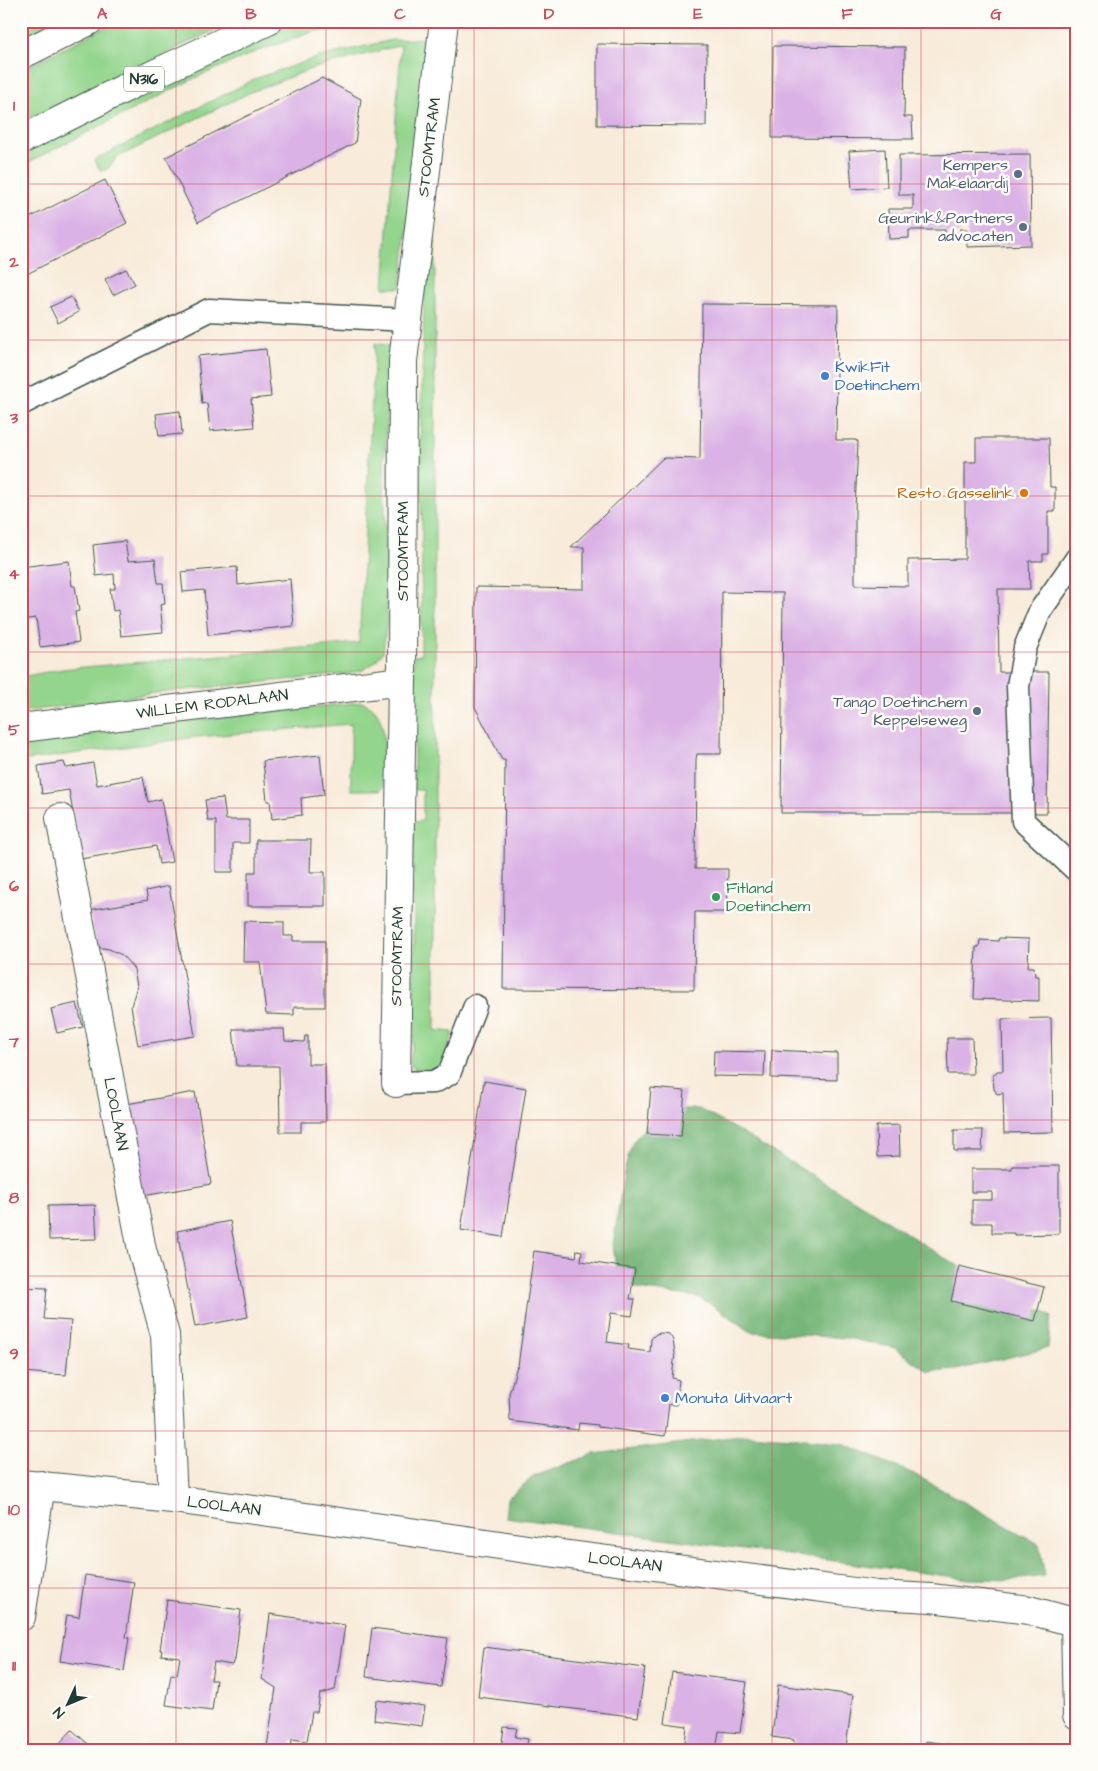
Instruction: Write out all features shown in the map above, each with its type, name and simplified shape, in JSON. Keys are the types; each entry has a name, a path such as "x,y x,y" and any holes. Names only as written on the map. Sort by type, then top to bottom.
{"street":[{"path":"21,55 89,21"},
{"name":"N316","path":"21,140 135,83 268,21"},
{"name":"STOOMTRAM","path":"396,1083 402,681 403,361 444,21"},
{"name":"WILLEM RODALAAN","path":"21,728 402,681"},
{"name":"LOOLAAN","path":"60,818 142,1250 165,1335 173,1499"},
{"path":"21,1617 31,1485"},
{"name":"LOOLAAN","path":"31,1485 173,1499 340,1521 562,1554 878,1595 931,1598 1029,1610 1076,1622"},
{"path":"1076,1622 1077,1715"}],"lane":[{"path":"21,404 209,310 408,320"},
{"path":"1077,558 1040,611 1025,648 1018,686 1023,821 1077,871"},
{"path":"396,1083 434,1082 449,1074 475,1006"}],"green space":[{"path":"42,21 58,21 21,45 21,32"},
{"path":"117,21 236,21 187,43 21,127 21,70"},
{"path":"302,21 360,21 319,30 258,51 197,77 21,166 21,152 270,32"},
{"path":"431,38 401,288 384,288 401,45 311,69 251,92 116,158 109,168 101,171 94,160 257,78 319,57 392,40"},
{"path":"435,239 435,1030 453,1032 443,1063 433,1070 425,1071 414,1069 410,1063 415,1028 413,822 423,821 423,790 414,790 414,656 421,655 422,528 420,446 426,243"},
{"path":"375,343 392,346 384,463 387,620 383,652 374,663 363,670 346,674 164,692 21,712 21,677 62,669 359,643"},
{"path":"361,702 372,707 378,714 381,723 384,756 383,787 380,790 351,790 351,724 197,737 21,761 21,745 148,726"},
{"path":"683,1109 699,1109 730,1126 872,1211 943,1257 1051,1316 1048,1348 956,1370 929,1372 895,1348 847,1338 751,1332 698,1297 645,1290 631,1286 616,1269 613,1245 624,1172 632,1144 639,1134 661,1113"},
{"path":"748,1435 845,1445 914,1474 1039,1544 1045,1576 1013,1580 969,1579 505,1517 507,1499 534,1476 594,1454"}],"building":[{"path":"597,44 707,45 706,126 597,125"},
{"path":"773,46 905,47 904,117 912,117 913,139 772,138"},
{"path":"322,78 361,99 355,143 198,222 166,157"},
{"path":"885,149 887,187 852,189 849,151"},
{"path":"1030,154 1031,245 967,247 967,229 960,229 960,233 945,234 945,230 909,230 909,238 889,239 888,209 913,209 913,195 899,195 899,155"},
{"path":"105,180 127,223 21,277 21,222"},
{"path":"126,269 135,284 113,295 105,279"},
{"path":"71,297 79,312 58,323 50,307"},
{"path":"702,304 838,305 836,440 858,441 855,510 855,585 908,586 908,560 965,559 965,462 976,462 976,438 1049,438 1050,487 1055,487 1055,511 1048,511 1048,554 1043,554 1043,561 1029,561 1030,589 998,589 999,672 1049,672 1047,813 781,813 783,593 722,592 721,754 697,754 695,869 728,869 727,912 695,912 694,990 503,989 505,760 502,760 475,707 476,587 584,589 584,547 571,547 663,458 700,459"},
{"path":"266,349 271,397 251,399 254,427 210,431 207,403 202,404 198,356"},
{"path":"180,411 182,434 159,436 156,414"},
{"path":"125,541 128,561 155,559 158,583 163,583 165,604 160,605 163,632 121,636 118,610 113,611 110,589 115,589 114,574 96,576 93,545"},
{"path":"69,561 72,586 75,586 79,611 75,612 79,642 40,647 36,618 21,620 21,567"},
{"path":"237,567 238,585 290,579 294,626 208,635 204,590 183,592 181,572"},
{"path":"320,755 324,795 301,798 302,815 272,819 270,801 267,801 263,761"},
{"path":"64,762 66,768 93,763 97,785 143,777 148,802 161,799 172,862 159,864 156,846 81,859 69,790 42,794 38,766"},
{"path":"223,798 226,820 249,820 249,843 233,843 233,872 216,872 216,821 208,821 205,800"},
{"path":"256,840 311,840 310,872 325,872 325,906 248,906 248,872 256,872"},
{"path":"169,886 195,1036 138,1045 131,1006 137,986 134,969 122,955 109,949 97,947 89,910 148,900 146,891"},
{"path":"244,921 284,922 284,936 293,936 293,941 325,941 325,1007 294,1007 294,1015 266,1014 260,962 243,962"},
{"path":"999,938 1029,939 1028,967 1034,967 1035,976 1039,976 1039,1001 974,999 976,947 979,947 980,940 998,941"},
{"path":"77,1003 83,1027 57,1033 51,1009"},
{"path":"1051,1018 1053,1132 1004,1133 1003,1093 997,1094 994,1089 993,1076 997,1071 1003,1071 1002,1019"},
{"path":"233,1029 284,1029 285,1041 304,1042 305,1036 308,1036 308,1064 325,1064 326,1122 301,1122 301,1132 280,1132 279,1066 237,1066"},
{"path":"947,1038 972,1038 973,1074 948,1074"},
{"path":"772,1050 837,1053 837,1080 771,1078"},
{"path":"714,1051 765,1052 764,1077 713,1076"},
{"path":"484,1081 526,1088 503,1237 461,1230"},
{"path":"651,1088 685,1091 681,1136 647,1134"},
{"path":"195,1092 211,1184 143,1196 126,1104"},
{"path":"899,1125 900,1156 877,1157 876,1126"},
{"path":"954,1130 983,1130 982,1151 954,1151"},
{"path":"1012,1166 1059,1166 1059,1234 1014,1235 1014,1233 992,1233 992,1223 972,1223 972,1200 992,1200 992,1192 971,1192 971,1169 1012,1169"},
{"path":"95,1205 97,1239 49,1240 48,1206"},
{"path":"230,1221 248,1317 195,1327 177,1231"},
{"path":"577,1250 582,1251 581,1261 635,1269 630,1299 635,1299 632,1316 611,1313 607,1342 629,1345 628,1349 650,1352 651,1339 656,1334 669,1334 673,1340 675,1353 672,1378 679,1380 676,1405 669,1404 665,1436 579,1423 578,1430 510,1421 509,1394 518,1366 534,1251 576,1257"},
{"path":"959,1266 1044,1287 1035,1321 951,1301"},
{"path":"21,1287 47,1288 44,1319 71,1321 66,1375 21,1372"},
{"path":"85,1575 134,1582 126,1637 129,1638 124,1671 60,1661 67,1615 79,1617"},
{"path":"167,1600 241,1610 235,1660 232,1665 214,1662 211,1680 216,1680 212,1711 166,1705 171,1674 177,1675 180,1657 161,1655 162,1650 160,1650"},
{"path":"270,1614 345,1625 335,1690 320,1694 317,1712 312,1712 307,1741 292,1739 291,1750 267,1747 276,1688 262,1679"},
{"path":"372,1628 448,1638 441,1687 366,1677"},
{"path":"484,1647 645,1668 638,1717 478,1697"},
{"path":"672,1672 747,1682 740,1733 719,1731 716,1750 684,1750 687,1726 665,1723"},
{"path":"778,1685 853,1695 846,1747 823,1744 822,1750 793,1750 794,1740 772,1737"},
{"path":"376,1700 425,1706 422,1726 374,1720"},
{"path":"504,1727 517,1728 515,1737 528,1739 526,1750 501,1750"},
{"path":"72,1730 95,1750 64,1750 58,1745"},
{"path":"926,1741 978,1749 978,1750 925,1750"},
{"path":"577,1746 605,1749 605,1750 577,1750"}],"place":[{"name":"Kempers Makelaardij","path":"1018,174"},
{"name":"Geurink&Partners advocaten","path":"1023,227"},
{"name":"KwikFit Doetinchem","path":"825,376"},
{"name":"Resto Gasselink","path":"1024,493"},
{"name":"Tango Doetinchem Keppelseweg","path":"977,711"},
{"name":"Fitland Doetinchem","path":"716,897"},
{"name":"Monuta Uitvaart","path":"665,1398"}]}
